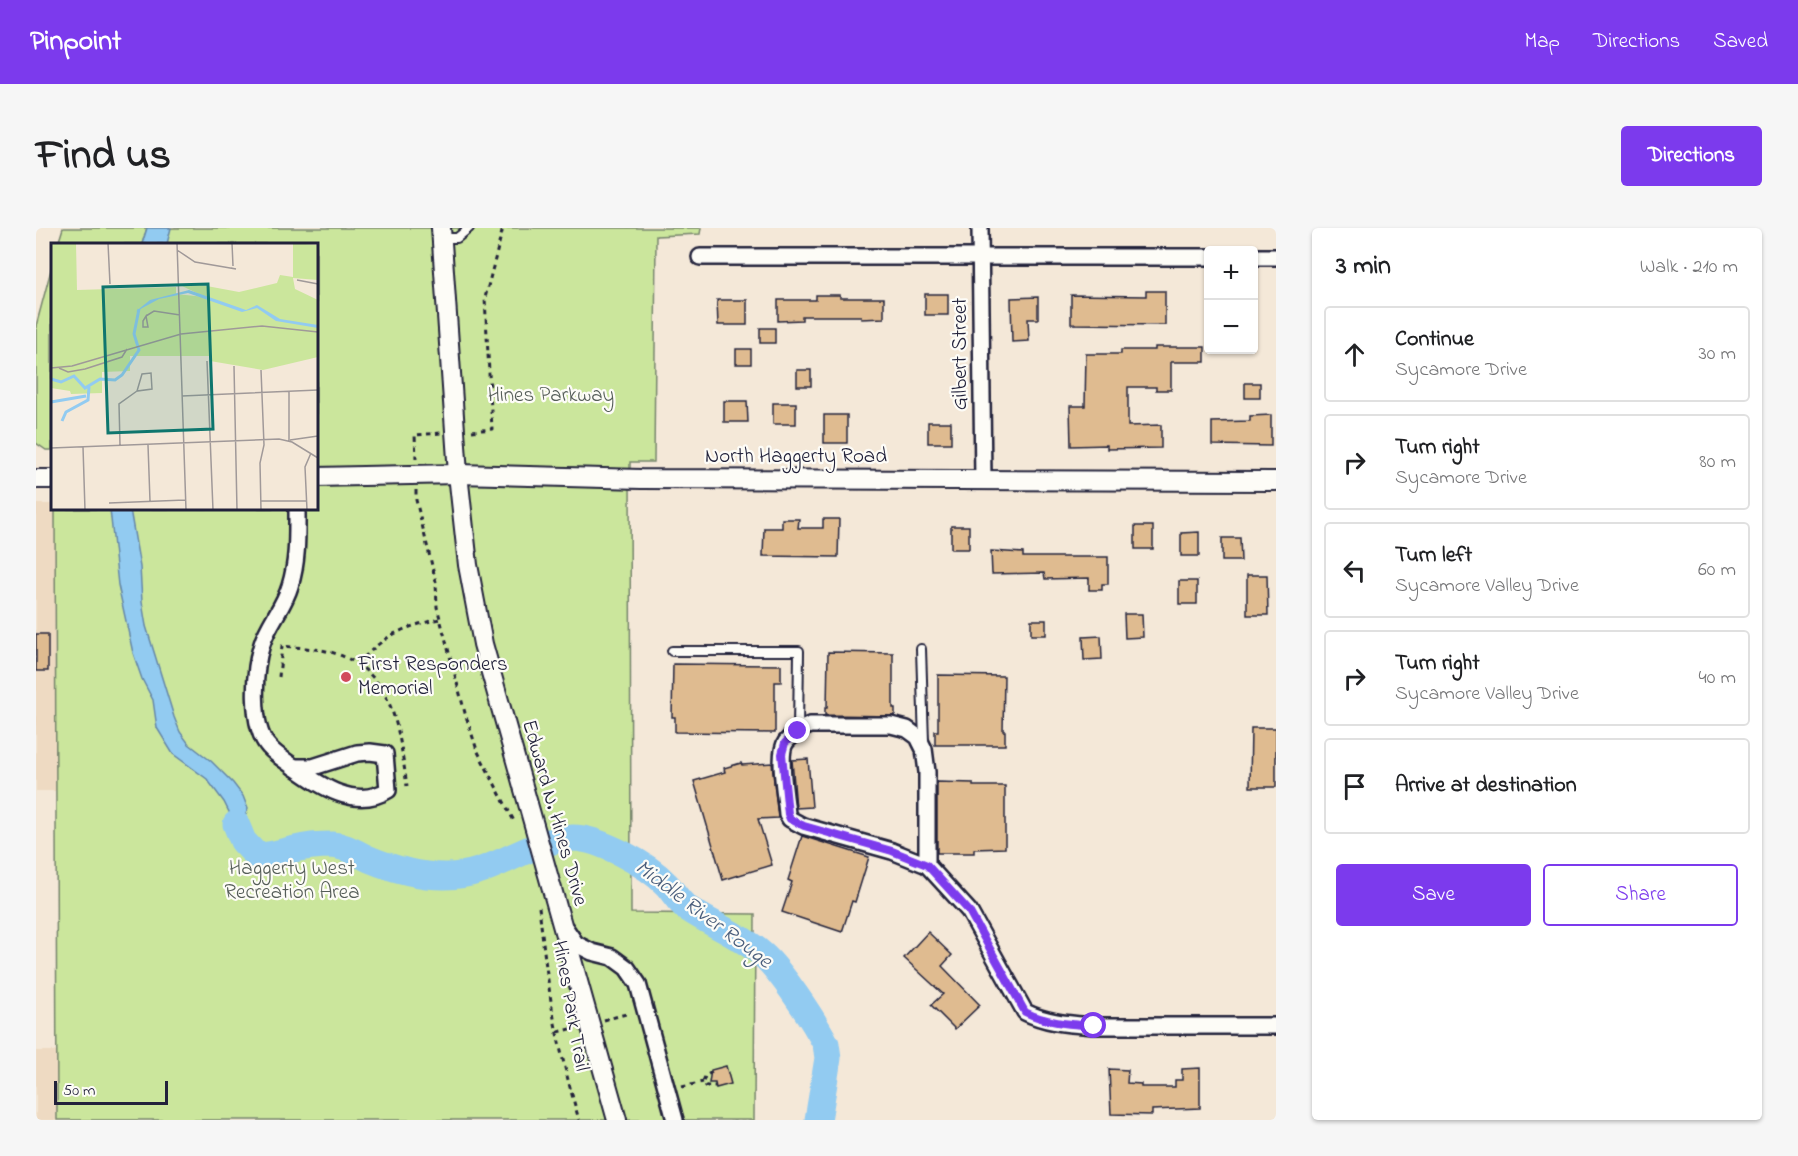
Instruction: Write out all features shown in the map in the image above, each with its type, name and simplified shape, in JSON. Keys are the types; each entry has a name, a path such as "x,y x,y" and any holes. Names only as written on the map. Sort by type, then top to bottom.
{"street":[{"name":"Gilbert Street","path":"980,228 982,480"},
{"name":"Edward N. Hines Drive","path":"441,233 458,474 468,565 483,644 618,1120"},
{"path":"700,257 1204,257"},
{"path":"1258,257 1276,257"},
{"name":"North Haggerty Road","path":"318,477 458,474 640,479 1276,481"},
{"path":"294,767 312,767 357,753 385,753 388,790 377,796 351,796 337,793 324,788 294,767 267,746 256,712 262,644 290,587 296,550 297,510"},
{"path":"927,865 927,772 924,749 918,737 907,729 891,725 810,725 798,731 785,743 782,754 790,819 804,826 892,851 927,865 969,911 1025,1012 1038,1018 1067,1024 1094,1026 1276,1026"},
{"path":"562,923 576,944 592,952 612,957 627,968 638,984 675,1120"}],"lane":[{"path":"441,233 458,238 469,228"},
{"path":"921,649 924,749"},
{"path":"672,651 798,651 798,731"}],"path":[{"path":"358,664 374,646 392,634 417,624 440,619"},
{"path":"279,677 282,646 336,654 358,664 371,675 387,697 397,725 407,786"},
{"name":"Hines Park Trail","path":"539,907 559,1042 579,1120"},
{"path":"703,1082 705,1076 712,1072"},
{"path":"703,1082 706,1086 716,1086"},
{"path":"679,1088 703,1082"}],"shaded area":[{"path":"36,504 51,504 51,510 55,510 56,791 36,791"},
{"path":"36,1051 57,1051 57,1120 36,1120"}],"green space":[{"path":"63,228 147,228 142,243 58,243"},
{"name":"Haggerty West Recreation Area","path":"151,228 701,228 700,234 656,236 654,462 630,462 631,913 755,914 754,1120 57,1120 55,510 318,510 318,243 149,243"},
{"path":"51,270 51,450 46,450 36,443 36,326"}],"water":[{"path":"147,228 171,228 167,243 142,243"},
{"path":"110,510 130,510 140,567 146,626 174,717 180,732 189,744 211,761 243,796 248,809 242,823 248,836 255,840 256,855 243,856 233,842 230,814 224,802 207,779 173,754 157,728 153,700 142,679 133,653 118,585"}],"building":[{"path":"1146,291 1165,291 1165,325 1071,324 1071,295 1146,296"},
{"path":"925,294 948,294 948,315 925,315"},
{"path":"816,295 840,295 840,298 884,298 884,318 802,316 802,320 778,321 778,300 816,300"},
{"path":"1038,297 1038,319 1028,319 1029,341 1012,342 1011,298"},
{"path":"717,300 747,300 747,325 718,325"},
{"path":"760,328 775,328 775,343 760,343"},
{"path":"1155,347 1204,347 1205,354 1205,362 1171,362 1171,390 1156,390 1156,387 1128,387 1128,426 1161,425 1161,448 1107,449 1107,445 1071,446 1070,406 1085,406 1086,354 1121,354 1121,350 1155,350"},
{"path":"736,349 751,349 751,364 736,364"},
{"path":"797,370 811,370 811,386 797,386"},
{"path":"1245,383 1260,383 1260,398 1245,398"},
{"path":"724,401 747,401 748,422 724,422"},
{"path":"773,403 796,403 796,424 773,424"},
{"path":"824,415 847,415 847,443 824,443"},
{"path":"1271,415 1271,446 1212,445 1212,422 1250,421 1250,416"},
{"path":"928,422 951,422 951,443 928,443"},
{"path":"782,519 799,519 798,528 823,528 823,519 839,519 838,557 763,556 764,528 782,528"},
{"path":"951,526 969,526 969,549 951,549"},
{"path":"1135,526 1153,526 1153,549 1135,549"},
{"path":"1199,532 1199,556 1181,556 1181,533"},
{"path":"1222,538 1240,538 1241,561 1222,561"},
{"path":"991,551 1023,553 1023,557 1108,557 1108,584 1102,584 1102,590 1089,590 1089,578 1045,579 1044,573 992,574"},
{"path":"1247,575 1267,575 1268,615 1247,615"},
{"path":"1179,581 1197,581 1197,604 1179,604"},
{"path":"1124,614 1142,614 1143,637 1125,638"},
{"path":"1031,620 1046,620 1046,635 1031,635"},
{"path":"36,634 48,634 48,671 36,671"},
{"path":"1101,636 1102,659 1084,660 1083,637"},
{"path":"828,652 893,653 895,716 825,715"},
{"path":"673,664 781,665 781,682 775,682 775,733 675,732 675,717 672,717"},
{"path":"938,675 1004,676 1005,745 935,745 935,731 938,731"},
{"path":"1251,728 1276,728 1276,787 1250,787"},
{"path":"808,759 812,807 796,808 792,760"},
{"path":"741,763 742,765 772,763 778,818 758,819 772,865 723,880 694,781 725,772 724,768"},
{"path":"937,782 973,783 973,786 1005,786 1005,848 974,849 974,853 937,853"},
{"path":"802,836 869,857 855,902 852,901 842,932 782,912 792,882 788,880"},
{"path":"928,932 952,955 942,966 980,1005 955,1029 931,1005 943,994 904,958"},
{"path":"726,1066 731,1084 716,1088 715,1083 709,1083 711,1070"},
{"path":"1200,1068 1200,1108 1152,1110 1152,1115 1111,1114 1109,1069 1128,1070 1127,1083 1141,1084 1141,1087 1175,1087 1175,1080 1182,1080 1182,1069"}],"waterway":[{"name":"Middle River Rouge","path":"236,824 243,841 256,855 266,856 304,847 332,845 347,848 396,869 434,876 462,875 479,871 540,845 573,838 596,843 636,861 666,884 686,907 763,955 806,1010 826,1044 828,1058 818,1120"}],"place":[{"name":"First Responders Memorial","path":"346,677"}],"route":[{"path":"798,731 785,743 782,754 788,814 794,823 892,851 927,865 969,911 1025,1012 1038,1018 1067,1024 1094,1026"}],"park label":[{"name":"Hines Parkway","path":"551,396"}]}
